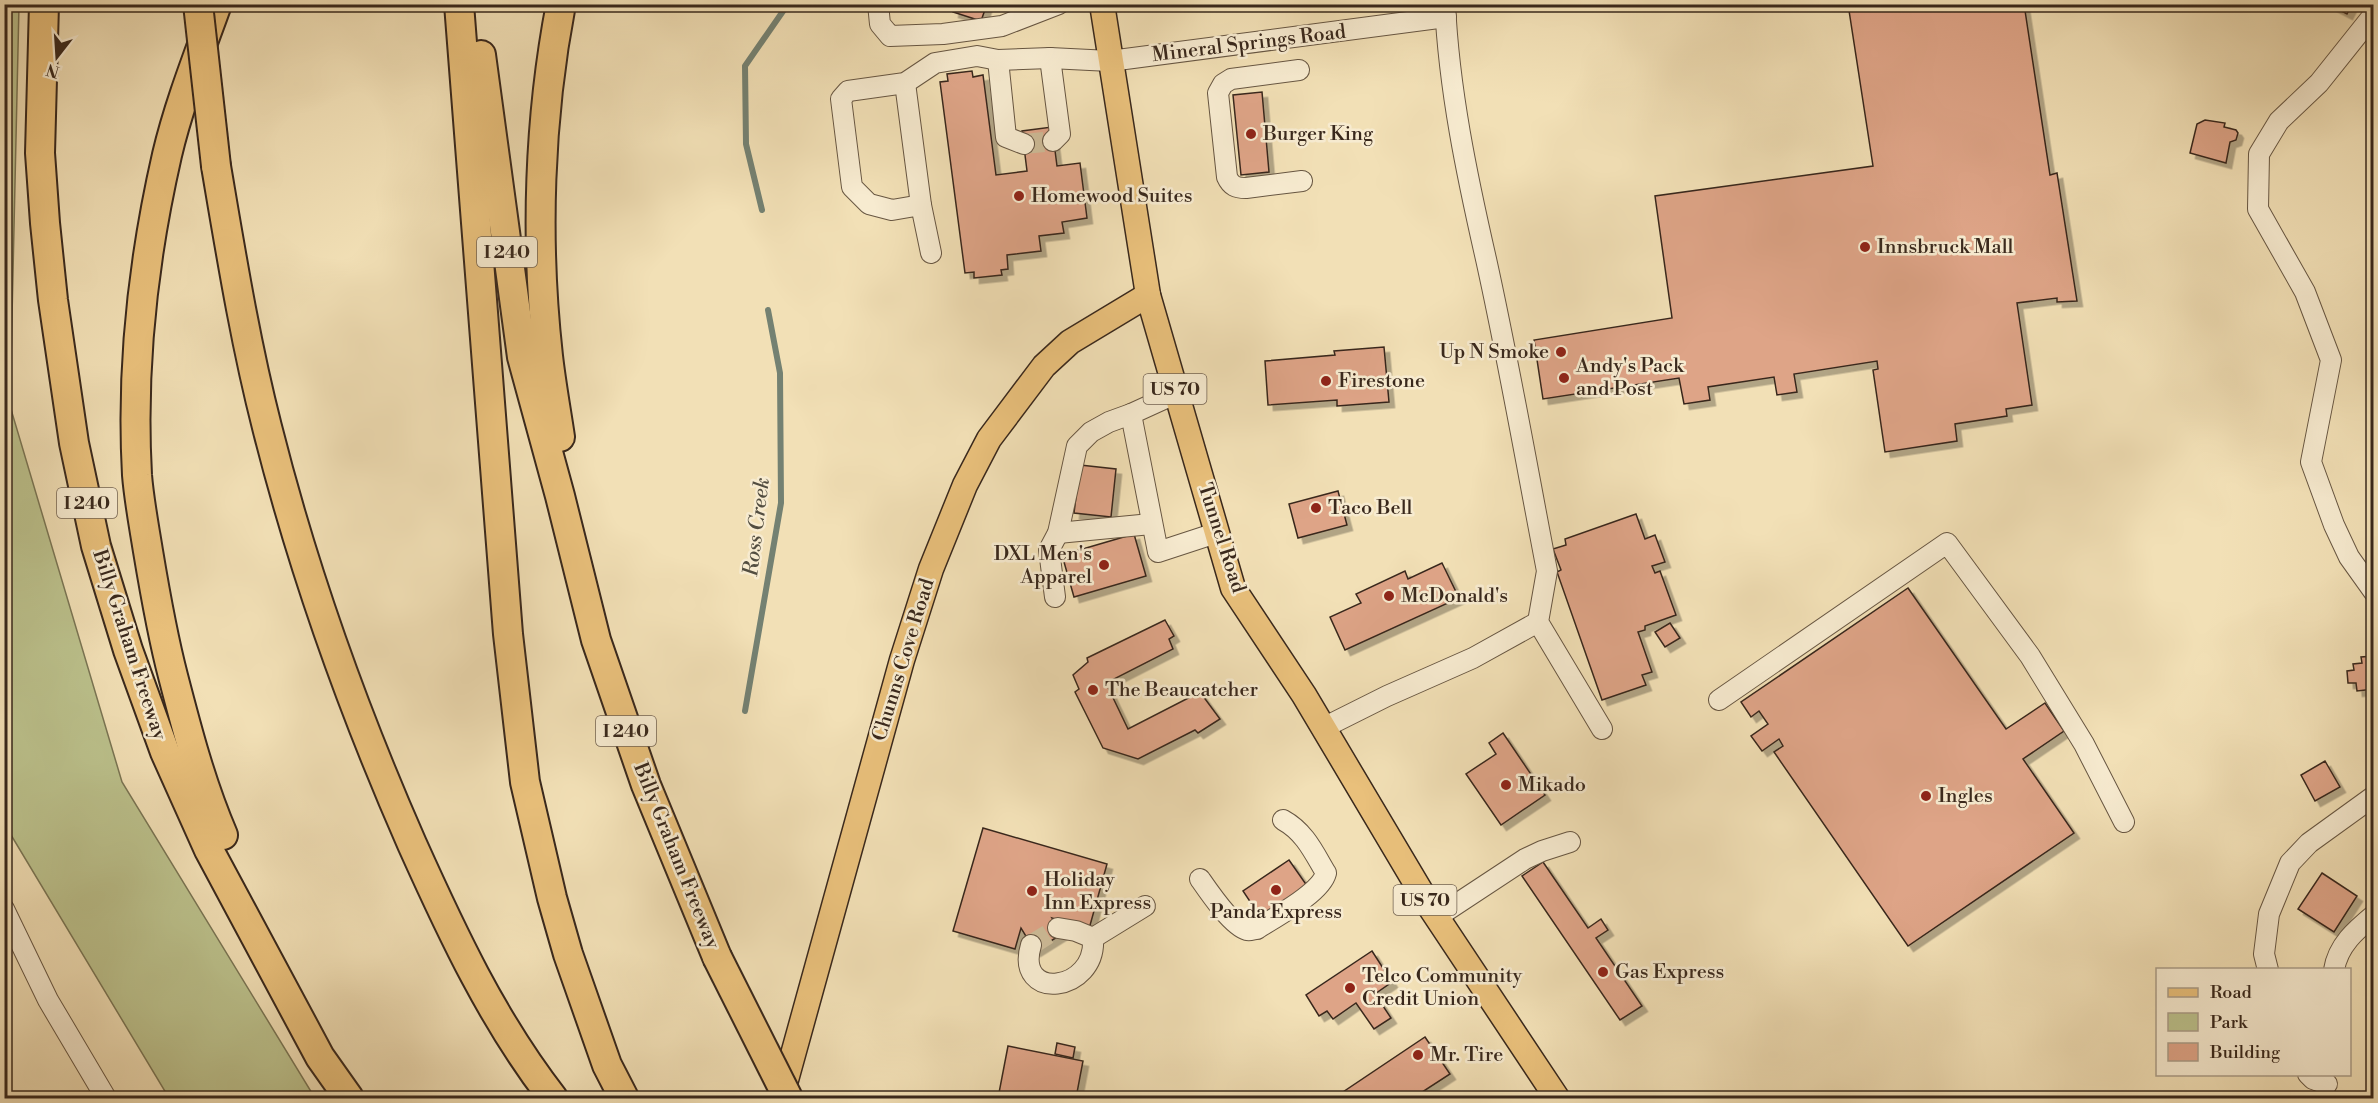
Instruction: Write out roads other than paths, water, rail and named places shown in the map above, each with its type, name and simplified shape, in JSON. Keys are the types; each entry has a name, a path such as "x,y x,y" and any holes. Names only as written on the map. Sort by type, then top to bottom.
{"highway":[{"name":"Billy Graham Freeway","path":"44,4 40,153 45,223 53,300 74,443 96,546 128,650 165,752 209,850 320,1057 349,1098"},
{"path":"198,4 201,48 216,166 237,296 267,428 301,545 382,777 479,986 531,1070 553,1098"},
{"path":"217,4 182,102 167,154 142,290 137,359 137,476 161,627 185,724 210,805 268,932 273,968"},
{"path":"459,4 508,634 525,782 552,898 568,954 607,1065 624,1098"},
{"name":"Billy Graham Freeway","path":"474,4 522,357 596,640 620,713 681,873 717,957 788,1098"},
{"path":"560,496 563,456 548,355 541,242 542,169 548,99 561,4"}],"main road":[{"name":"Tunnel Road","path":"1102,4 1148,295 1233,588 1323,728 1437,917 1557,1098"},
{"name":"Chunns Cove Road","path":"781,1098 902,660 931,569 965,485 989,439 1044,366 1070,342 1148,295"}],"street":[{"path":"878,4 880,24 890,36 943,34 1002,26 1054,5"},
{"path":"1446,11 1450,70 1473,208 1488,270 1547,571 1538,622 1602,729"},
{"name":"Mineral Springs Road","path":"905,83 935,63 977,56 998,60 1050,58 1110,61 1446,11"},
{"path":"2373,14 2319,83 2279,121 2259,154 2258,209 2305,292 2331,360 2311,462 2334,525 2349,557 2373,592"},
{"path":"1050,58 1060,125 1060,134 1053,141"},
{"path":"998,60 1006,137 1024,144"},
{"path":"1299,70 1231,79 1222,84 1218,93 1227,177 1230,184 1237,188 1246,188 1302,181"},
{"path":"921,206 892,210 869,204 852,187 841,99 848,91 905,83 921,206 931,254"},
{"path":"1055,597 1049,550 1058,533 1077,446 1091,432 1109,422 1177,393"},
{"path":"1131,414 1158,552 1216,533"},
{"path":"1058,533 1151,524"},
{"path":"1719,700 1947,543 2030,657 2084,744 2124,822"},
{"path":"1323,728 1387,696 1473,658 1538,622"},
{"path":"2268,968 2264,954 2269,914 2290,863 2309,843 2373,796"},
{"path":"1200,879 1211,896 1230,917 1247,930 1257,929 1312,892 1324,881 1326,873 1304,836 1294,826 1283,820"},
{"path":"1437,917 1525,859 1570,842"},
{"path":"1094,938 1145,906"},
{"path":"4,909 48,1000 106,1098"},
{"path":"2334,968 2348,937 2373,915"},
{"path":"1058,928 1076,930 1094,938"},
{"path":"1031,945 1028,963 1033,974 1041,982 1059,985 1073,979 1086,966 1094,951 1094,938"},
{"path":"2310,1076 2330,1086"}],"waterway":[{"name":"Ross Creek","path":"762,210 746,144 745,66 788,4"},
{"name":"Ross Creek","path":"745,711 781,503 780,373 768,310"}],"tunnel":[{"path":"1024,144 1053,141"},
{"path":"1031,945 1058,928"}],"place":[{"name":"Burger King","path":"1251,134"},
{"name":"Homewood Suites","path":"1019,196"},
{"name":"Innsbruck Mall","path":"1865,247"},
{"name":"Up N Smoke","path":"1561,352"},
{"name":"Andy's Pack and Post","path":"1564,378"},
{"name":"Firestone","path":"1326,381"},
{"name":"Taco Bell","path":"1316,508"},
{"name":"DXL Men's Apparel","path":"1104,565"},
{"name":"McDonald's","path":"1389,596"},
{"name":"The Beaucatcher","path":"1093,690"},
{"name":"Mikado","path":"1506,785"},
{"name":"Ingles","path":"1926,796"},
{"name":"Panda Express","path":"1276,890"},
{"name":"Holiday Inn Express","path":"1032,891"},
{"name":"Gas Express","path":"1603,972"},
{"name":"Telco Community Credit Union","path":"1350,988"},
{"name":"Mr. Tire","path":"1418,1055"}]}
